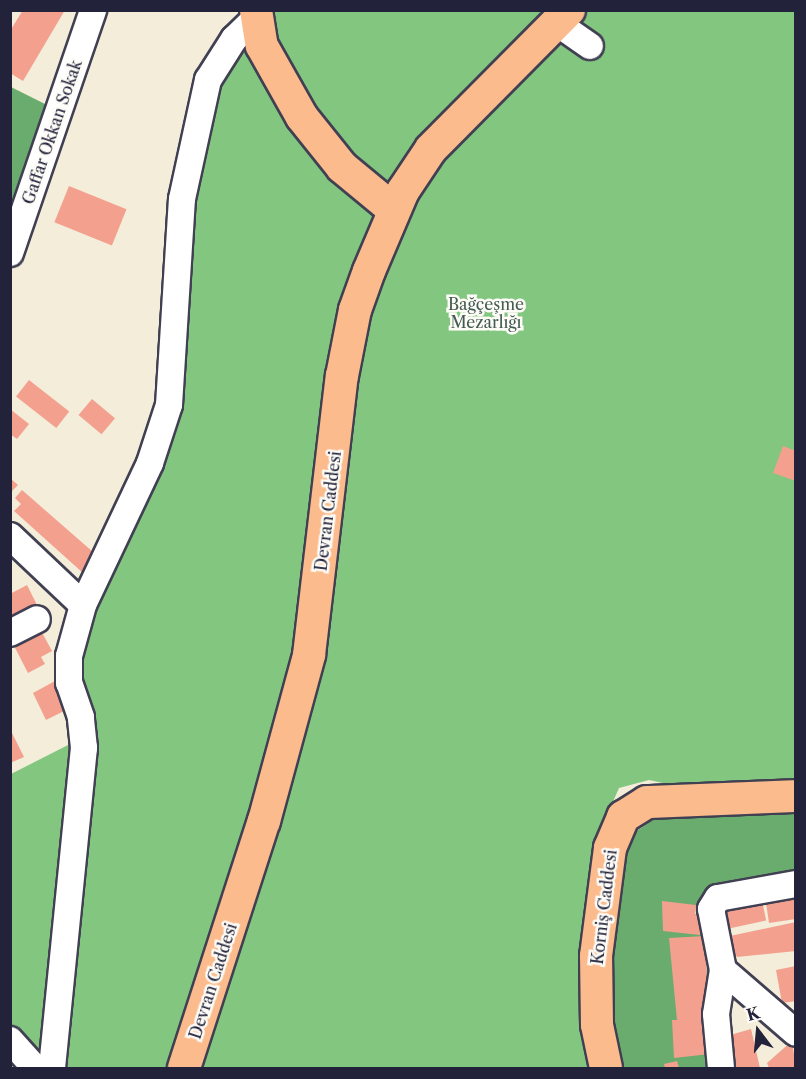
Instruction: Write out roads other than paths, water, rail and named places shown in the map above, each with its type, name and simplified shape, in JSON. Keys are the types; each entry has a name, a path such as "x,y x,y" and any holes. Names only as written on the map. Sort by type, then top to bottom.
{"main road":[{"path":"255,15 276,75 320,143 342,167 394,210"},
{"name":"Devran Caddesi","path":"184,1068 264,821 307,665 347,345 355,310 394,210 431,149 563,17"},
{"name":"Korniş Caddesi","path":"606,1068 597,1025 596,956 610,848 623,817 647,802 795,796"}],"street":[{"name":"Gaffar Okkan Sokak","path":"10,253 93,10"},
{"path":"52,1068 84,748 81,717 67,670 83,605 150,463 169,405 181,210 196,120 208,80 234,39 255,15"},
{"path":"563,17 590,46"},
{"path":"10,536 83,605"},
{"path":"10,633 37,619"},
{"path":"721,1068 716,1014 723,970 711,919 714,903 718,898 795,884"},
{"path":"723,970 795,1033"},
{"path":"10,1041 35,1068"}],"park label":[{"name":"Bağçeşme Mezarlığı","path":"486,313"}]}
